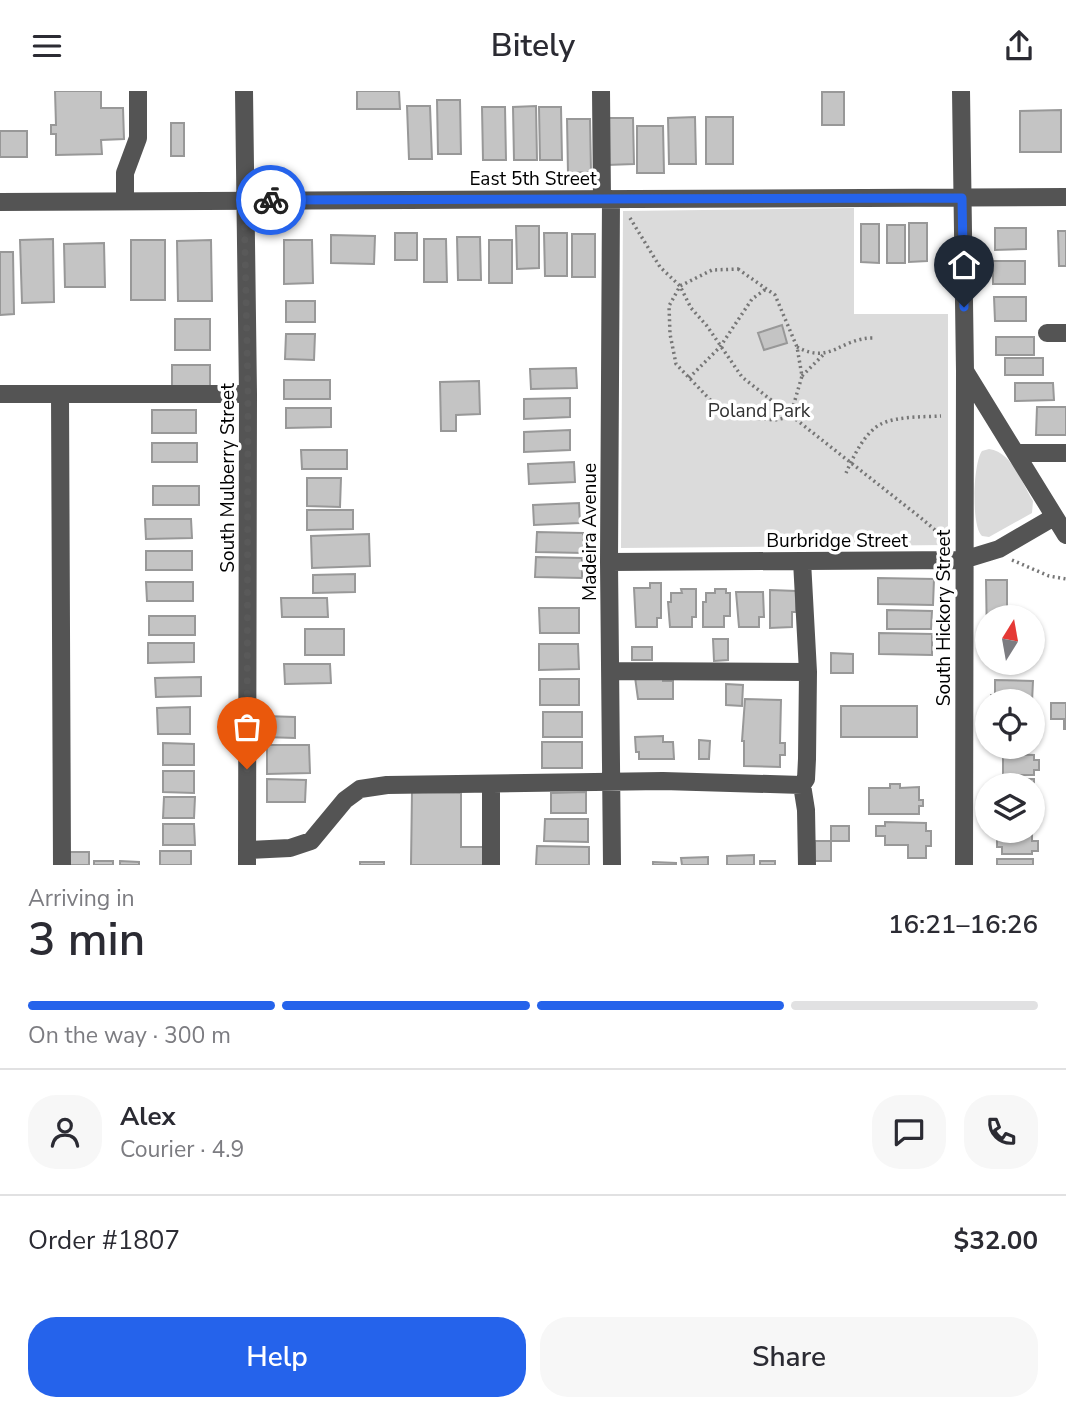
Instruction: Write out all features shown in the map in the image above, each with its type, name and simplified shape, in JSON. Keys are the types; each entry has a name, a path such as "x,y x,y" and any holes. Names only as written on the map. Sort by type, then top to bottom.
{"street":[{"path":"125,201 125,173 138,138 138,91"},
{"name":"South Mulberry Street","path":"244,91 248,394 247,857"},
{"name":"Madeira Avenue","path":"601,91 606,199 612,865"},
{"name":"South Hickory Street","path":"961,91 965,371 964,865"},
{"name":"East 5th Street","path":"0,202 1066,197"},
{"path":"1047,333 1066,333"},
{"path":"965,371 1066,535"},
{"path":"0,394 248,394"},
{"path":"60,394 62,865"},
{"path":"1017,453 1066,453"},
{"name":"Burbridge Street","path":"609,562 963,560 999,549 1054,517"},
{"path":"802,561 808,672 807,759 803,785 807,865"},
{"path":"611,671 808,672"},
{"path":"247,857 311,841 345,800 360,789 387,785 663,781 803,785"},
{"path":"491,784 491,865"}],"path":[{"path":"606,199 627,214 660,267 680,286 691,308 708,326 742,377 921,517 934,529 942,542 963,560"},
{"path":"738,269 775,295 797,347 802,376 790,417 775,420 753,418 718,408 676,365 670,334 669,306 680,286 712,270 738,269"},
{"path":"689,378 720,347 752,299 766,289"},
{"path":"802,376 824,354 859,338 873,338"},
{"path":"797,347 824,354"},
{"path":"846,473 863,442 880,425 906,418 941,416"},
{"path":"999,549 1016,562 1049,576 1066,579"}],"green space":[{"name":"Poland Park","path":"854,208 854,314 948,314 948,545 621,548 623,211"},
{"path":"982,451 997,451 1010,462 1033,501 1032,513 989,537 982,536 978,530 974,495 979,458"}],"building":[{"path":"55,91 101,91 101,108 123,108 124,139 101,140 102,154 56,155 56,134 51,134 51,125 56,125"},
{"path":"357,91 399,91 400,109 357,109"},
{"path":"822,92 844,92 844,125 822,125"},
{"path":"437,100 460,100 461,154 438,154"},
{"path":"407,106 430,106 432,159 409,159"},
{"path":"536,106 537,160 514,160 513,107"},
{"path":"482,107 505,107 506,160 483,160"},
{"path":"539,107 561,107 562,160 540,160"},
{"path":"1061,110 1061,152 1020,152 1020,111"},
{"path":"695,117 696,164 669,164 668,118"},
{"path":"706,117 733,117 733,164 706,164"},
{"path":"606,118 633,118 634,164 607,165"},
{"path":"567,119 590,119 591,172 568,173"},
{"path":"171,123 184,123 184,156 171,156"},
{"path":"637,126 663,126 664,173 637,173"},
{"path":"0,131 27,131 27,157 0,157"},
{"path":"909,223 927,223 927,261 909,262"},
{"path":"861,224 879,224 879,263 861,262"},
{"path":"887,225 905,225 905,263 887,263"},
{"path":"516,226 539,226 539,268 517,269"},
{"path":"995,228 1026,228 1026,249 995,250"},
{"path":"1058,231 1066,231 1066,266 1059,266"},
{"path":"395,233 417,233 417,260 395,260"},
{"path":"544,233 567,233 567,276 545,276"},
{"path":"572,234 595,234 595,277 572,277"},
{"path":"331,235 375,236 374,264 331,263"},
{"path":"457,237 480,237 481,280 458,280"},
{"path":"53,239 54,302 22,303 20,240"},
{"path":"424,239 446,239 447,282 424,282"},
{"path":"131,240 165,240 165,300 131,300"},
{"path":"211,240 212,301 178,301 177,241"},
{"path":"284,240 312,240 313,283 284,284"},
{"path":"489,240 512,240 512,283 489,283"},
{"path":"104,243 105,287 65,287 64,244"},
{"path":"0,252 13,252 14,314 0,315"},
{"path":"993,261 1025,261 1025,284 993,284"},
{"path":"994,297 1026,297 1026,321 995,321"},
{"path":"286,301 315,301 315,322 286,322"},
{"path":"175,319 210,319 210,350 175,350"},
{"path":"782,325 787,343 764,350 758,333"},
{"path":"286,334 315,334 314,360 285,359"},
{"path":"996,337 1034,337 1034,355 996,355"},
{"path":"1005,358 1043,358 1043,375 1005,375"},
{"path":"172,365 210,365 210,388 172,388"},
{"path":"576,368 577,388 531,389 530,369"},
{"path":"284,380 330,380 330,399 284,399"},
{"path":"479,381 480,414 456,415 456,431 441,431 440,382"},
{"path":"1015,383 1053,383 1054,400 1015,401"},
{"path":"570,398 570,417 524,419 524,399"},
{"path":"1037,407 1066,407 1066,435 1036,435"},
{"path":"286,408 331,408 331,427 286,428"},
{"path":"152,410 196,410 196,433 152,433"},
{"path":"570,430 570,450 524,452 524,432"},
{"path":"152,443 197,443 197,462 152,462"},
{"path":"301,450 347,450 347,469 302,469"},
{"path":"574,462 575,482 529,484 528,464"},
{"path":"307,478 341,478 340,507 307,506"},
{"path":"153,486 199,486 199,505 153,505"},
{"path":"579,503 580,523 534,525 533,505"},
{"path":"307,510 353,510 353,529 307,530"},
{"path":"145,519 191,519 192,538 146,539"},
{"path":"537,532 583,533 583,553 536,552"},
{"path":"369,534 370,566 312,568 311,536"},
{"path":"146,551 192,551 192,570 146,570"},
{"path":"536,557 582,558 582,578 535,577"},
{"path":"355,574 355,592 313,593 313,575"},
{"path":"878,578 934,579 933,605 878,604"},
{"path":"986,580 1007,580 1007,605 986,605"},
{"path":"146,582 193,582 193,601 147,601"},
{"path":"650,583 661,583 661,618 657,618 657,627 636,627 634,588 650,588"},
{"path":"681,589 696,589 696,617 692,617 692,627 670,627 668,602 671,602 671,593 682,593"},
{"path":"715,589 726,589 726,593 730,593 730,616 724,616 724,627 703,627 703,602 706,602 706,593 715,593"},
{"path":"770,590 796,591 796,612 792,612 792,627 770,628"},
{"path":"736,592 763,592 764,617 759,617 759,627 739,627"},
{"path":"281,598 327,598 328,617 282,617"},
{"path":"539,608 579,608 579,633 540,633"},
{"path":"887,610 932,611 931,629 887,629"},
{"path":"149,616 195,616 195,635 149,635"},
{"path":"305,629 344,629 344,655 305,655"},
{"path":"879,633 932,634 932,655 879,654"},
{"path":"713,639 728,639 728,660 714,661"},
{"path":"148,643 194,643 194,662 148,663"},
{"path":"539,644 578,644 579,669 539,670"},
{"path":"632,647 652,647 652,660 632,660"},
{"path":"831,653 853,654 853,673 831,673"},
{"path":"284,664 330,664 331,683 285,684"},
{"path":"201,677 201,696 156,697 155,678"},
{"path":"635,677 663,677 663,681 673,681 673,699 638,699"},
{"path":"540,679 579,679 579,705 540,705"},
{"path":"995,680 1033,681 1033,689 995,689"},
{"path":"726,684 743,685 742,706 726,705"},
{"path":"745,699 781,700 780,743 785,743 785,755 780,755 780,767 744,766 742,741"},
{"path":"1051,703 1066,703 1066,729 1064,719 1051,719"},
{"path":"841,706 917,706 917,737 841,737"},
{"path":"190,707 190,734 158,734 157,708"},
{"path":"543,712 582,712 582,737 543,737"},
{"path":"264,716 295,717 295,738 264,737"},
{"path":"663,736 663,742 673,742 674,759 639,759 635,737"},
{"path":"699,740 710,741 709,759 699,759"},
{"path":"542,742 582,742 582,768 542,768"},
{"path":"163,743 194,744 194,765 163,765"},
{"path":"267,745 309,745 310,773 267,774"},
{"path":"1003,759 1039,760 1039,770 1034,770 1034,773 1003,773"},
{"path":"163,771 194,771 194,793 163,792"},
{"path":"267,779 306,780 305,802 267,802"},
{"path":"890,784 900,784 900,788 919,787 919,800 923,800 923,806 919,806 919,814 869,814 869,788 890,788"},
{"path":"412,792 461,793 461,847 483,847 483,865 411,865"},
{"path":"586,792 586,813 551,813 551,793"},
{"path":"164,797 195,797 194,818 163,818"},
{"path":"545,819 588,819 588,842 544,841"},
{"path":"885,822 926,823 926,831 931,831 931,846 926,846 926,858 908,858 908,845 885,845 885,836 876,836 876,826 885,826"},
{"path":"163,824 194,824 195,845 163,845"},
{"path":"831,826 849,826 849,841 831,841"},
{"path":"815,841 831,841 831,861 815,861"},
{"path":"997,843 1038,843 1038,851 1032,851 1032,854 1002,854 1002,847 997,847"},
{"path":"537,846 589,847 589,865 536,865"},
{"path":"160,851 191,851 191,865 160,865"},
{"path":"66,852 89,852 89,865 66,865"},
{"path":"754,855 754,865 727,865 727,856"},
{"path":"708,857 708,865 682,865 681,858"},
{"path":"997,859 1033,859 1033,865 997,865"},
{"path":"94,861 113,861 113,865 94,865"},
{"path":"120,861 139,862 139,865 120,865"},
{"path":"760,861 775,861 775,865 760,865"},
{"path":"360,862 384,862 384,865 360,865"},
{"path":"653,862 676,863 676,865 653,865"}],"way so far":[{"path":"247,769 248,394 244,200 271,200"}],"route":[{"path":"271,200 962,198 964,307"}]}
